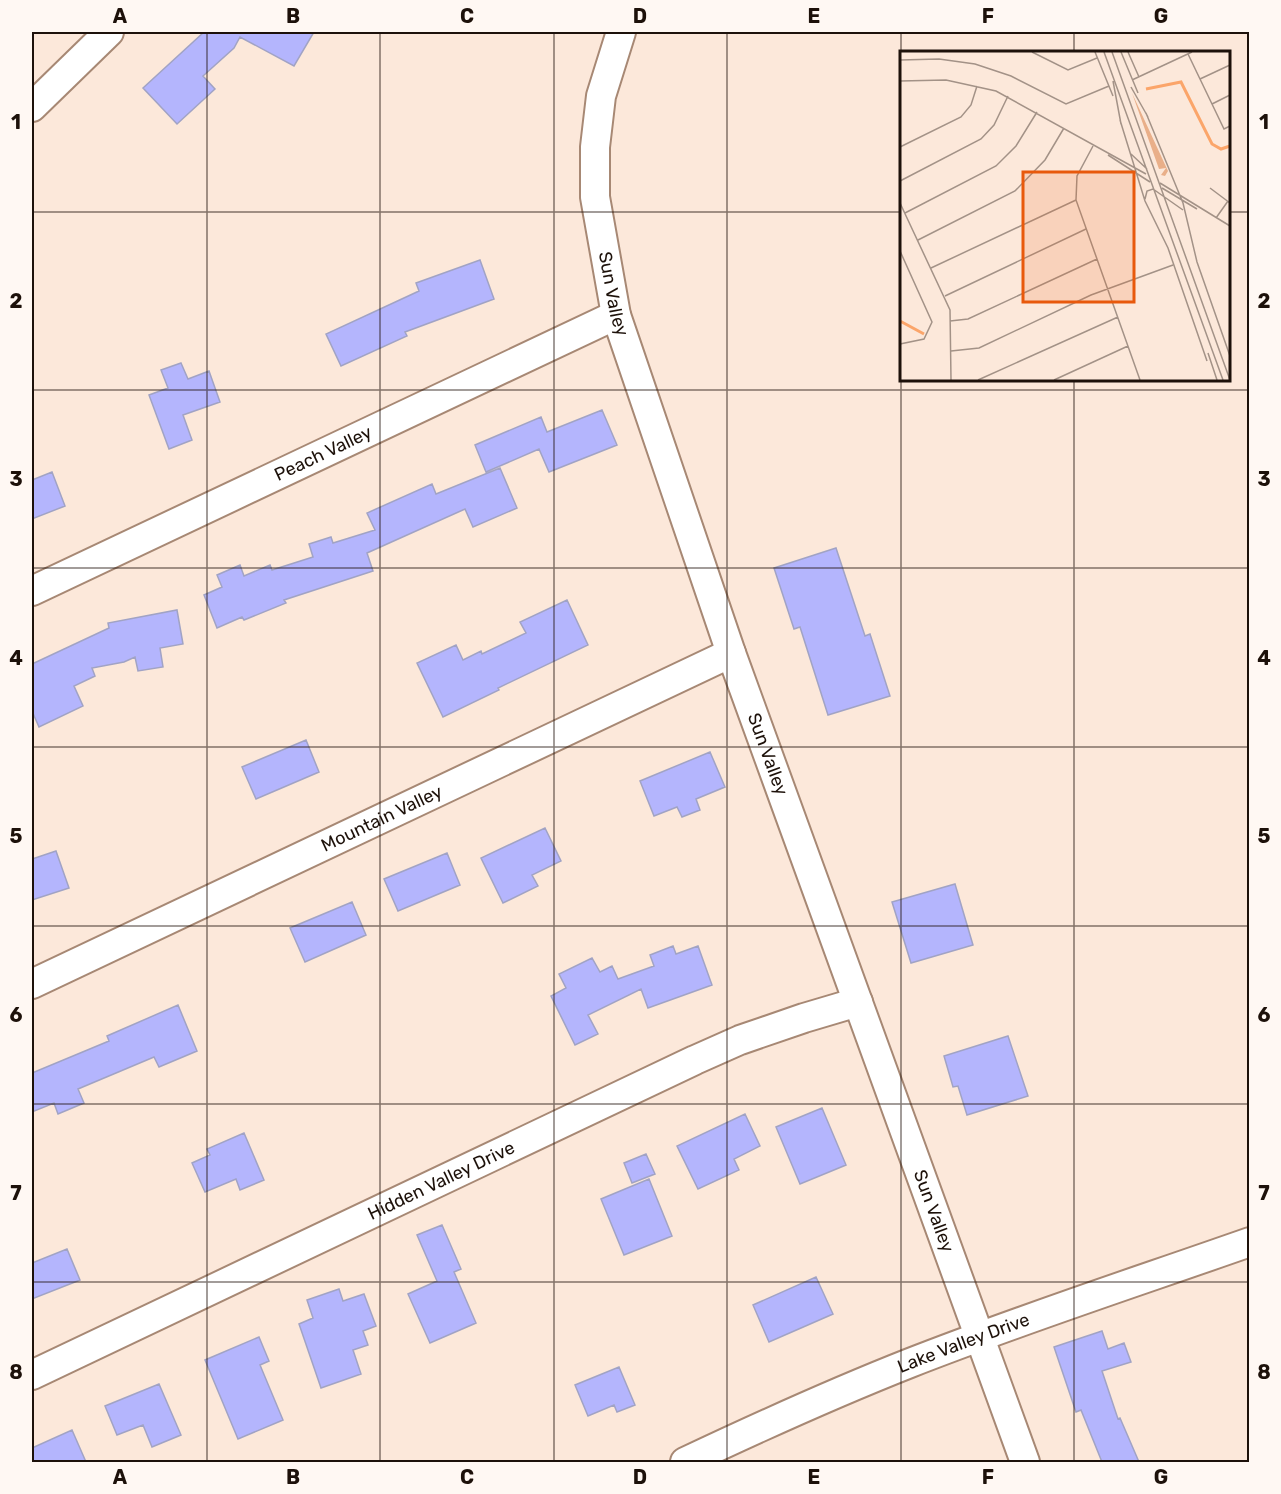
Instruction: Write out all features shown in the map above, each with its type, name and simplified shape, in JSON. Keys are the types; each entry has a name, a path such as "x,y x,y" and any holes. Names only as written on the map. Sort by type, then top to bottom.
{"street":[{"path":"32,107 109,32"},
{"name":"Sun Valley","path":"621,32 601,96 595,147 595,197 616,315 731,653 1025,1462"},
{"name":"Peach Valley","path":"32,591 616,315"},
{"name":"Mountain Valley","path":"32,984 731,653"},
{"name":"Hidden Valley Drive","path":"32,1375 695,1060 740,1040 858,1002"},
{"name":"Lake Valley Drive","path":"685,1462 786,1415 910,1363 1250,1242"}],"building":[{"path":"204,32 314,32 294,66 240,37 234,48 203,76 215,89 177,124 143,88"},
{"path":"480,260 494,299 405,332 407,336 341,366 326,334 419,291 416,283"},
{"path":"181,363 188,379 209,371 220,402 183,415 192,440 169,449 149,395 168,388 161,370"},
{"path":"602,410 617,445 549,472 539,449 486,472 475,445 541,417 547,432"},
{"path":"500,468 517,508 473,527 465,509 367,553 373,571 284,600 286,603 244,620 242,617 217,628 204,595 222,587 217,575 240,565 244,576 270,565 272,570 313,557 309,544 331,537 333,543 375,530 367,513 432,484 436,494"},
{"path":"52,472 65,506 32,519 32,480"},
{"path":"836,548 865,636 870,634 890,696 828,715 800,627 794,629 774,568"},
{"path":"567,600 588,645 443,717 417,663 456,645 463,660 481,651 482,654 526,633 520,622"},
{"path":"177,610 183,644 160,648 163,667 138,671 135,657 124,662 92,668 95,676 74,686 83,706 39,727 32,711 32,664 109,628 108,623"},
{"path":"306,740 319,772 256,799 242,767"},
{"path":"710,752 725,787 696,799 700,810 682,817 677,807 654,816 640,781"},
{"path":"545,828 561,861 532,875 538,886 503,903 481,858"},
{"path":"56,851 69,888 32,900 32,859"},
{"path":"447,853 460,885 398,911 384,879"},
{"path":"955,884 973,945 911,963 892,902"},
{"path":"352,902 366,935 305,962 290,928"},
{"path":"673,946 676,954 698,946 712,985 648,1008 641,989 588,1015 598,1034 575,1045 551,996 566,988 559,974 592,958 600,972 612,966 618,979 654,966 650,955"},
{"path":"178,1005 197,1051 159,1067 154,1057 78,1089 84,1103 58,1114 54,1103 32,1112 32,1073 109,1041 107,1036"},
{"path":"1008,1036 1028,1096 967,1115 958,1086 953,1087 944,1056"},
{"path":"822,1108 846,1165 800,1184 776,1127"},
{"path":"745,1114 760,1146 734,1159 739,1170 698,1189 677,1146"},
{"path":"244,1133 264,1180 240,1190 236,1179 205,1192 192,1163 210,1155 207,1149"},
{"path":"646,1154 655,1174 632,1183 624,1163"},
{"path":"649,1179 672,1236 624,1255 601,1199"},
{"path":"442,1225 461,1269 454,1272 476,1323 430,1343 408,1294 437,1281 417,1235"},
{"path":"67,1249 80,1280 32,1299 32,1263"},
{"path":"816,1277 833,1314 769,1342 753,1305"},
{"path":"339,1289 343,1301 364,1294 376,1326 363,1331 368,1345 353,1350 361,1374 321,1388 299,1324 313,1318 307,1300"},
{"path":"1102,1331 1108,1349 1124,1343 1131,1362 1102,1371 1118,1419 1120,1418 1139,1462 1102,1462 1081,1410 1076,1412 1054,1347"},
{"path":"259,1337 269,1361 260,1365 283,1420 238,1439 205,1360"},
{"path":"619,1367 635,1405 617,1412 614,1405 588,1416 575,1385"},
{"path":"159,1384 181,1435 152,1447 143,1425 117,1435 105,1406"},
{"path":"72,1430 86,1462 32,1462 32,1448"}]}
